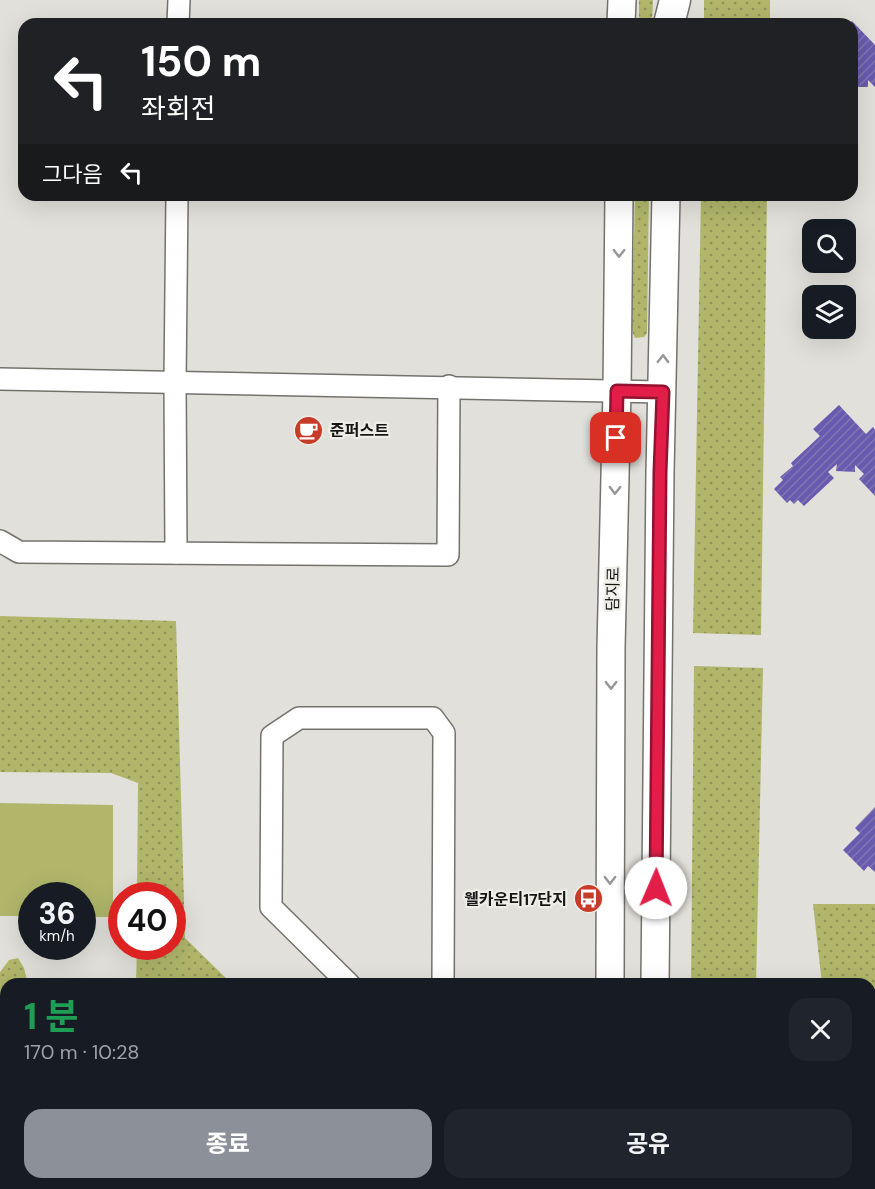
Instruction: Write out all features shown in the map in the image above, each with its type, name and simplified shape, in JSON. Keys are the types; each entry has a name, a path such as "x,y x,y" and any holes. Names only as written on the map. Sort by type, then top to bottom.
{"main road":[{"path":"670,18 675,0"}],"street":[{"path":"178,0 178,18"},
{"path":"621,18 622,0"},
{"path":"669,18 670,0"},
{"path":"176,553 177,201"},
{"name":"담지로","path":"610,978 611,648 619,201"},
{"path":"655,978 660,472 666,201"},
{"path":"0,379 663,392"},
{"path":"0,541 19,552 448,555 449,387"},
{"path":"343,978 271,907 272,736 299,718 433,718 444,733 443,978"}],"green space":[{"path":"639,0 653,0 652,18 639,18"},
{"path":"704,0 770,0 770,18 704,18"},
{"path":"635,201 649,201 647,333 644,337 635,338 632,326"},
{"path":"701,201 767,201 761,635 693,633"},
{"path":"0,616 176,621 183,882 137,882 138,783 111,773 0,772"},
{"path":"694,666 763,668 756,978 691,978"},
{"path":"0,803 113,805 113,882 108,882 108,917 96,917 96,882 18,882 18,916 0,916"},
{"path":"813,904 875,904 875,978 821,978"},
{"path":"186,939 226,978 136,978 137,960 186,960"},
{"path":"18,958 26,978 0,978 0,972 9,960"}],"building":[{"path":"858,27 875,45 875,87 868,80 868,87 858,87"},
{"path":"839,405 866,434 873,427 875,430 875,496 859,479 864,474 855,465 855,472 836,471 837,464 828,472 834,478 804,506 798,500 794,504 790,500 787,503 774,489 783,480 780,477 793,466 791,463 820,436 813,429"},
{"path":"875,807 875,872 868,866 864,871 843,850 860,833 855,828"}],"place":[{"name":"준퍼스트","path":"309,430"},
{"name":"웰카운티17단지","path":"588,899"}],"route":[{"path":"616,438 617,391 663,392 660,472 656,888"}]}
